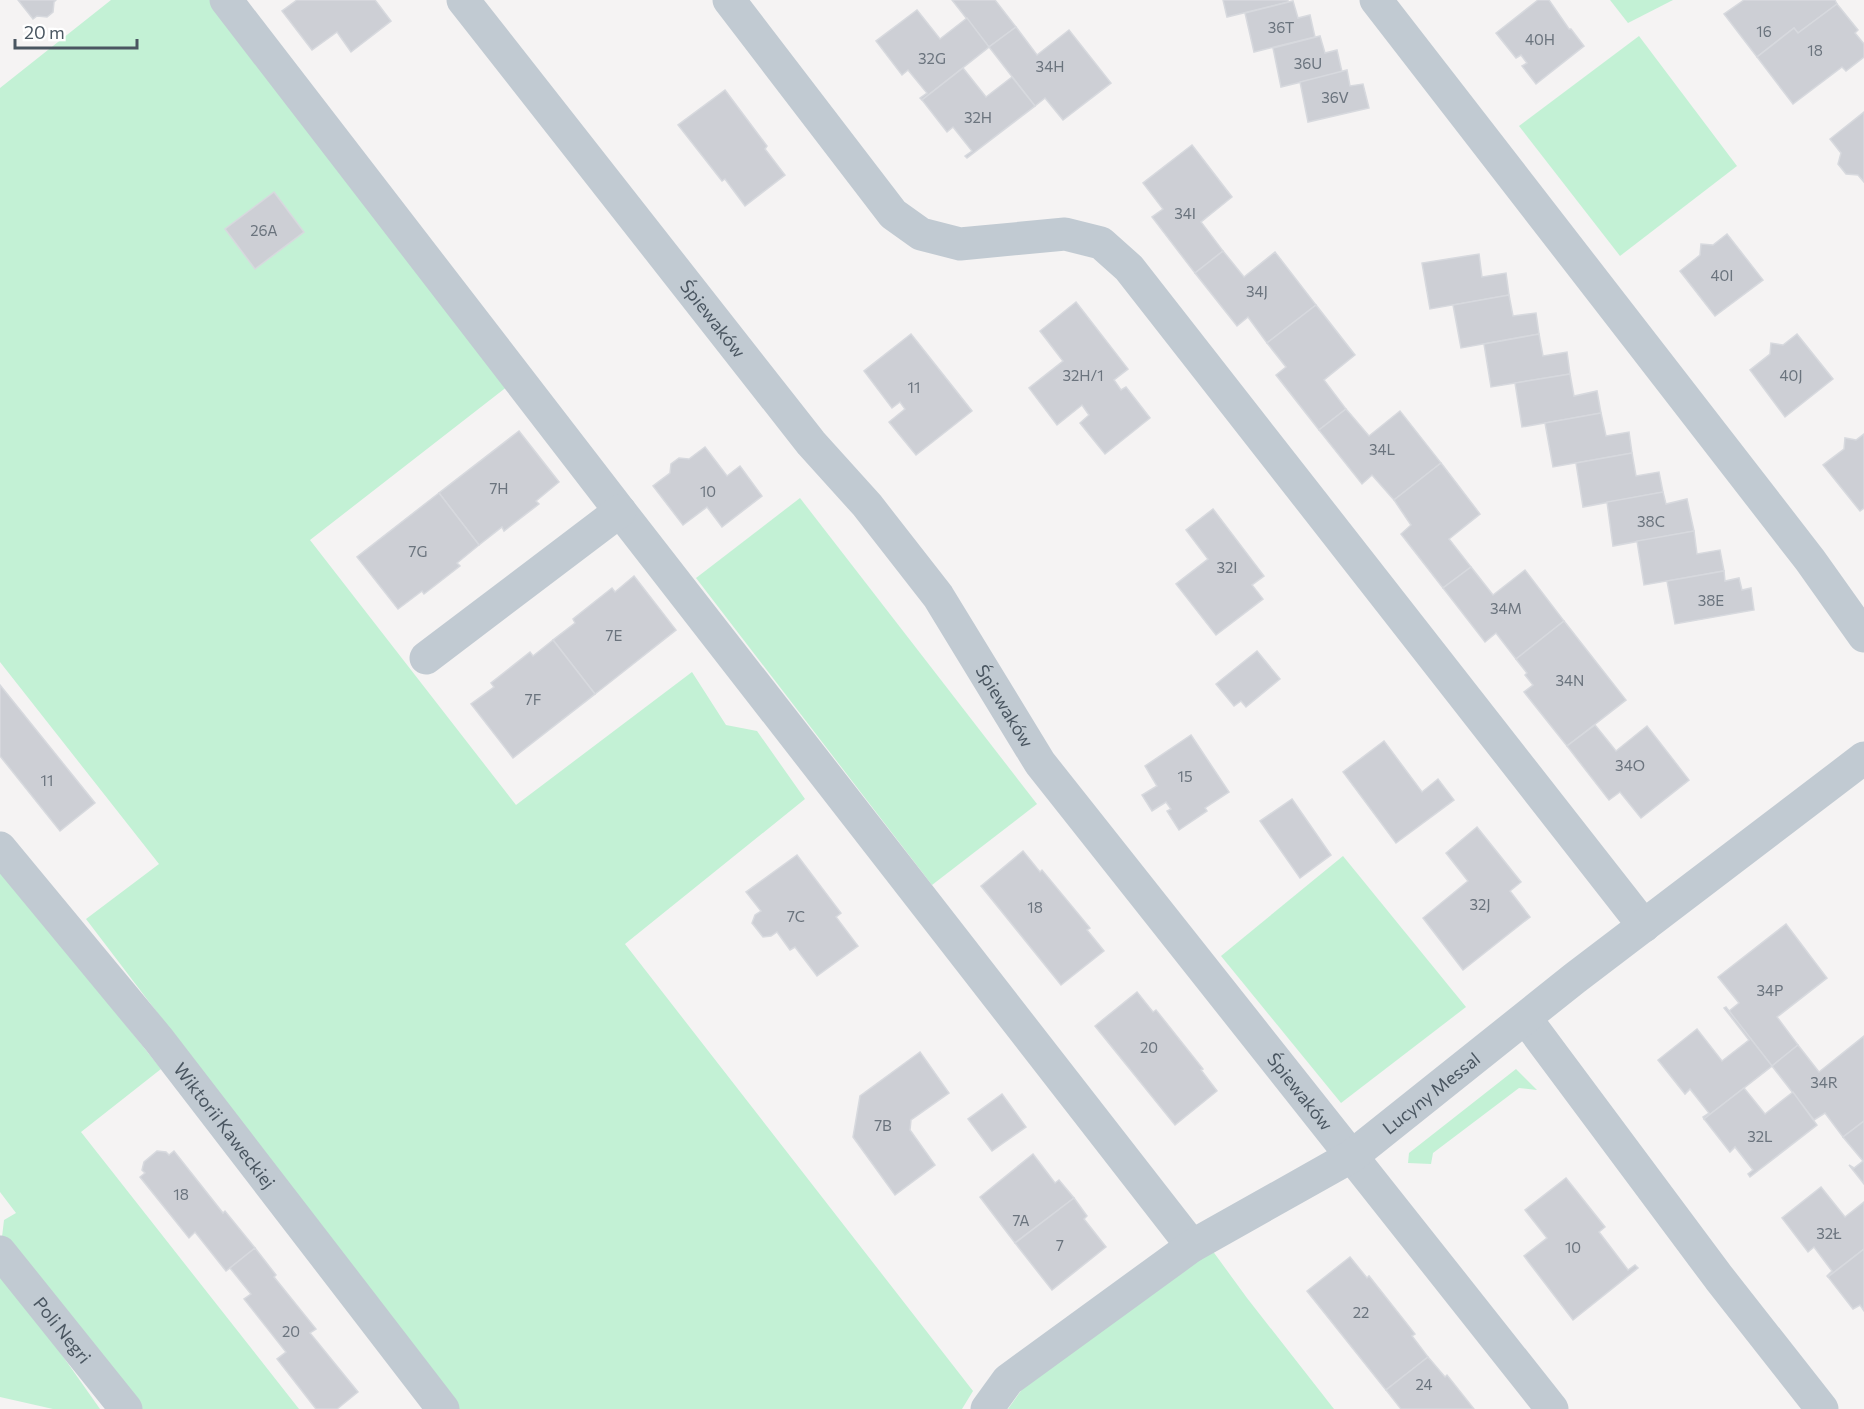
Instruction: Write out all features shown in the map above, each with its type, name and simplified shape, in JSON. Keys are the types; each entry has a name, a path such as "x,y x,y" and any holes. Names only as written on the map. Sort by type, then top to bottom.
{"street":[{"path":"225,0 1192,1246"},
{"name":"Śpiewaków","path":"463,0 811,443 867,505 938,596 1041,763 1552,1409"},
{"path":"729,0 893,214 921,234 960,244 1065,234 1101,243 1129,268 1644,926"},
{"path":"1376,0 1803,550 1864,636"},
{"path":"426,658 620,511"},
{"name":"Lucyny Messal","path":"987,1409 1008,1380 1192,1246 1352,1156 1575,978 1864,758"},
{"name":"Wiktorii Kaweckiej","path":"0,848 159,1040 443,1409"},
{"path":"1526,1019 1719,1278 1822,1409"},
{"name":"Poli Negri","path":"0,1252 126,1409"}],"green space":[{"path":"111,0 210,0 508,386 310,540 516,805 692,672 726,725 757,731 805,799 625,944 973,1391 962,1409 459,1409 86,919 159,864 0,662 0,88"},
{"path":"1610,0 1673,0 1628,23"},
{"path":"1639,36 1737,166 1620,256 1519,126"},
{"path":"800,498 1037,804 932,885 696,578"},
{"path":"1343,856 1466,1007 1341,1103 1221,956"},
{"path":"0,868 161,1069 81,1132 299,1409 137,1409 2,1237 4,1220 16,1213 0,1192"},
{"path":"1516,1069 1537,1090 1519,1088 1433,1153 1431,1164 1408,1163 1409,1153"},
{"path":"1212,1250 1334,1409 1008,1409 1025,1385"},
{"path":"0,1267 100,1409 53,1409 0,1397"}],"building":[{"path":"18,0 56,0 53,12 47,17 37,16 33,19"},
{"path":"297,0 375,0 391,21 351,52 337,32 312,50 282,11"},
{"path":"952,0 995,0 1016,27 989,47"},
{"path":"1223,0 1288,0 1288,2 1227,17"},
{"path":"1538,0 1549,0 1584,46 1536,84 1522,66 1527,63 1521,55 1516,58 1496,33"},
{"path":"1744,0 1835,0 1837,4 1798,33 1794,28 1757,57 1724,14"},
{"path":"1293,1 1298,18 1310,15 1315,37 1254,52 1245,13"},
{"path":"1837,4 1858,30 1855,33 1864,44 1864,57 1846,71 1842,67 1793,104 1757,57 1794,28 1798,33"},
{"path":"917,10 940,39 967,18 989,47 922,100 920,98 927,93 908,70 902,75 876,41"},
{"path":"1016,27 1037,55 1069,30 1111,83 1063,120 1045,98 1035,106 989,47"},
{"path":"1320,36 1325,53 1337,50 1342,72 1281,87 1273,48"},
{"path":"963,68 986,97 1012,77 1035,106 967,158 965,156 972,151 953,127 947,132 922,100"},
{"path":"1347,70 1350,86 1363,84 1369,108 1308,122 1300,82"},
{"path":"725,90 767,146 765,149 785,175 745,206 678,125"},
{"path":"1864,112 1864,182 1858,175 1846,174 1838,164 1841,153 1830,139"},
{"path":"1192,145 1232,197 1201,222 1223,251 1195,273 1152,217 1163,209 1143,183"},
{"path":"274,192 304,232 255,269 225,229"},
{"path":"1727,234 1763,280 1715,316 1680,271 1700,255 1701,244 1713,245"},
{"path":"1223,251 1244,277 1275,252 1316,305 1267,343 1248,317 1237,326 1195,273"},
{"path":"1479,254 1482,277 1506,273 1509,295 1430,309 1422,263"},
{"path":"1509,295 1513,316 1536,313 1539,334 1461,348 1453,305"},
{"path":"1076,302 1128,369 1114,380 1121,390 1126,387 1150,418 1105,454 1080,423 1089,415 1082,405 1057,425 1029,388 1063,361 1040,331"},
{"path":"1316,305 1355,355 1324,380 1346,409 1319,430 1276,375 1286,367 1267,343"},
{"path":"911,334 972,411 916,455 889,422 905,409 900,402 892,408 864,371"},
{"path":"1539,334 1543,356 1567,352 1570,374 1491,387 1484,344"},
{"path":"1797,334 1833,379 1785,417 1750,370 1770,354 1771,343 1783,345"},
{"path":"1570,374 1574,396 1597,391 1601,413 1522,427 1515,383"},
{"path":"1346,409 1369,436 1400,411 1441,463 1394,500 1372,475 1362,484 1319,430"},
{"path":"1601,413 1606,436 1629,432 1632,453 1553,467 1545,423"},
{"path":"519,431 559,482 536,501 539,504 504,531 502,527 479,545 439,493"},
{"path":"1864,434 1864,508 1860,511 1823,465 1844,449 1845,438 1856,440"},
{"path":"705,447 727,476 740,466 762,496 722,527 707,507 683,525 653,486 670,473 671,464 679,458 689,459"},
{"path":"1632,453 1636,476 1659,472 1663,492 1583,507 1576,463"},
{"path":"1441,463 1480,514 1449,539 1471,567 1443,588 1401,534 1411,525 1394,500"},
{"path":"1663,492 1666,504 1687,499 1694,531 1613,546 1607,502"},
{"path":"439,493 479,545 457,563 460,566 424,594 422,591 398,609 357,557"},
{"path":"1213,509 1264,576 1252,585 1263,599 1216,635 1176,584 1208,559 1186,530"},
{"path":"1694,531 1697,554 1720,550 1724,571 1644,585 1637,541"},
{"path":"1471,567 1493,595 1525,570 1564,621 1516,659 1496,633 1485,642 1443,588"},
{"path":"1724,571 1725,581 1739,578 1742,590 1751,588 1754,610 1675,624 1667,581"},
{"path":"634,576 676,630 595,694 553,640 575,623 573,619 612,588 615,592"},
{"path":"1564,621 1626,700 1567,746 1524,692 1533,685 1516,659"},
{"path":"553,640 595,694 513,758 471,704 494,687 491,683 530,652 533,656"},
{"path":"1257,651 1280,679 1246,707 1241,701 1234,706 1216,684"},
{"path":"0,685 95,803 60,831 0,756"},
{"path":"1595,725 1616,751 1647,726 1689,780 1641,818 1620,792 1609,800 1567,746"},
{"path":"1191,735 1229,792 1205,808 1207,811 1179,830 1167,811 1171,809 1166,802 1152,811 1142,795 1157,786 1145,766"},
{"path":"1384,741 1422,792 1438,779 1454,800 1396,843 1343,772"},
{"path":"1292,799 1331,855 1300,878 1260,821"},
{"path":"1477,827 1521,882 1510,891 1530,917 1463,970 1423,918 1468,881 1446,853"},
{"path":"1023,851 1040,872 1042,870 1090,928 1087,930 1104,951 1061,985 981,886"},
{"path":"797,855 841,913 836,917 858,946 817,976 795,947 790,950 777,932 763,937 752,923 755,915 761,911 746,892"},
{"path":"1786,924 1827,978 1777,1017 1798,1045 1772,1066 1729,1011 1739,1003 1718,977"},
{"path":"1137,992 1153,1012 1156,1010 1203,1069 1201,1070 1217,1091 1175,1125 1095,1026"},
{"path":"1726,1007 1772,1066 1704,1119 1703,1117 1709,1113 1690,1089 1685,1094 1658,1060 1697,1029 1722,1061 1749,1040 1724,1008"},
{"path":"1864,1036 1864,1121 1843,1137 1825,1113 1814,1120 1772,1066 1798,1045 1819,1072"},
{"path":"920,1052 949,1093 911,1120 910,1130 935,1165 895,1195 853,1137 860,1096"},
{"path":"1744,1088 1765,1114 1793,1092 1817,1125 1750,1177 1748,1174 1753,1170 1735,1147 1730,1152 1704,1119"},
{"path":"1002,1094 1026,1127 992,1151 968,1119"},
{"path":"1864,1121 1864,1184 1849,1165 1854,1168 1863,1161 1843,1137"},
{"path":"157,1151 166,1152 169,1155 174,1151 223,1213 225,1211 255,1248 226,1271 195,1232 189,1238 140,1177 145,1173 142,1170 144,1162"},
{"path":"1033,1154 1055,1183 1059,1180 1074,1198 1015,1243 980,1197"},
{"path":"1566,1178 1605,1227 1599,1232 1628,1270 1635,1265 1638,1268 1573,1320 1524,1256 1547,1238 1525,1210"},
{"path":"1821,1187 1845,1217 1864,1202 1864,1249 1828,1277 1832,1271 1814,1247 1808,1252 1782,1218"},
{"path":"1074,1198 1087,1216 1084,1219 1106,1247 1052,1290 1015,1243"},
{"path":"255,1248 276,1275 274,1277 316,1329 310,1333 358,1392 337,1409 316,1409 277,1359 286,1352 244,1299 251,1294 230,1268"},
{"path":"1864,1249 1864,1311 1860,1305 1853,1309 1828,1277"},
{"path":"1350,1257 1367,1278 1369,1276 1415,1334 1412,1336 1428,1357 1386,1390 1307,1291"},
{"path":"1428,1357 1445,1377 1447,1375 1474,1409 1401,1409 1386,1390"}]}
